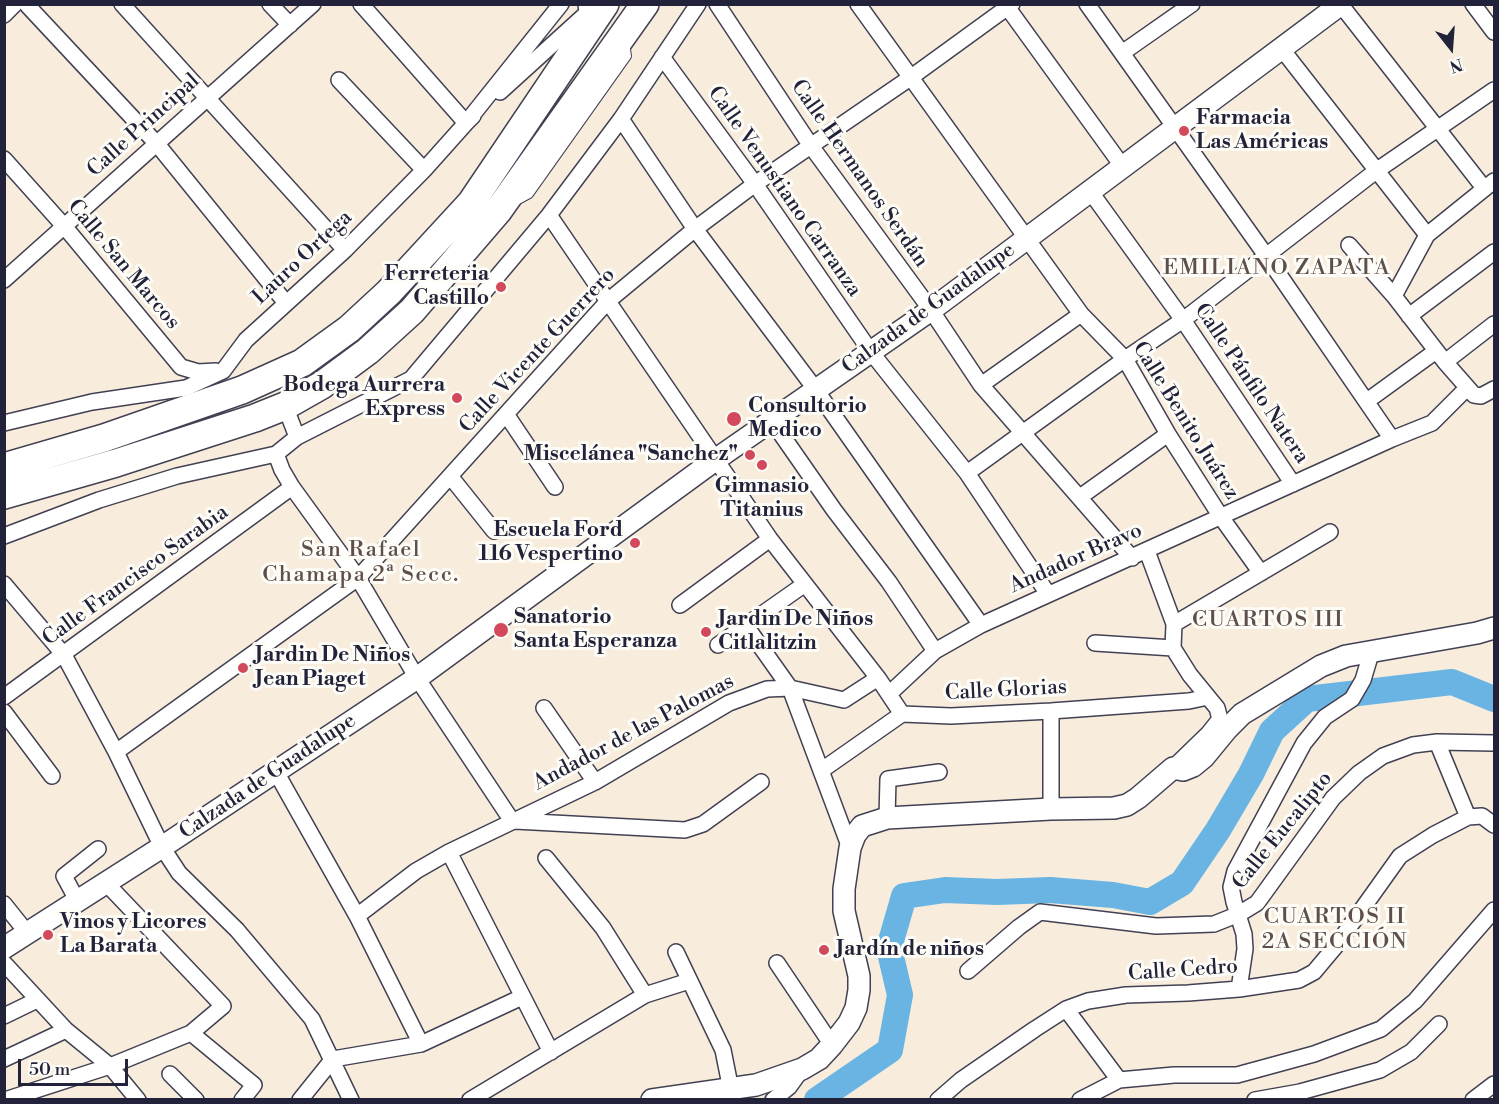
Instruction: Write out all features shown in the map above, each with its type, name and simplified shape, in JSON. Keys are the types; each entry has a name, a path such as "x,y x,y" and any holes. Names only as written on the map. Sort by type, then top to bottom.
{"highway":[{"path":"4,495 116,463 255,418 285,406 322,385 368,351 412,311 498,211 645,4"},
{"path":"4,467 138,426 242,390 302,363 349,329 389,292 471,203 479,184 593,7"}],"street":[{"path":"122,4 345,250"},
{"path":"270,4 290,25"},
{"name":"Calle Principal","path":"7,274 313,4"},
{"path":"361,4 466,123 593,7"},
{"name":"Lauro Ortega","path":"4,423 92,402 186,388 223,371 246,340 345,250 424,170 466,123 561,4"},
{"path":"4,536 99,500 177,476 276,454 297,436 411,380 549,215 621,119 698,4"},
{"name":"Calle Hermanos Serdán","path":"717,4 811,146 931,310 981,385 1132,558"},
{"name":"Calle Benito Juárez","path":"858,4 1081,314 1125,359 1168,434 1221,517 1261,573"},
{"path":"1087,4 1267,257 1392,440"},
{"path":"1122,53 1192,4"},
{"path":"1473,4 1494,32"},
{"path":"4,15 22,5 157,144 286,303"},
{"path":"1341,5 1438,127 1489,185 1427,235 1394,296"},
{"name":"Calzada de Guadalupe","path":"4,948 78,902 417,678 771,420 931,310 1341,5"},
{"path":"1008,6 1123,167"},
{"name":"Calle Vicente Guerrero","path":"116,752 358,578 608,301 695,229 755,184 910,78 1008,6"},
{"path":"1281,48 1427,235"},
{"name":"Calle Venustiano Carranza","path":"662,57 755,184 871,352 967,473 1048,594"},
{"path":"339,80 424,170"},
{"path":"967,473 1183,320 1376,171 1494,90"},
{"path":"621,119 695,229 816,390 981,625"},
{"name":"Calle San Marcos","path":"4,159 64,226 181,367 198,372 223,371"},
{"name":"Calle Pánfilo Natera","path":"1090,191 1183,320 1293,484"},
{"path":"549,215 770,539 878,678 902,714 822,770"},
{"path":"1349,245 1394,296 1440,357 1474,395 1481,396 1494,389"},
{"path":"1409,316 1494,252"},
{"path":"981,385 1081,314"},
{"path":"1366,401 1494,324"},
{"path":"138,426 186,388"},
{"name":"Andador Bravo","path":"889,694 935,651 981,625 1432,423 1467,388"},
{"path":"285,406 297,436"},
{"path":"506,414 555,487"},
{"path":"771,420 834,510 889,582 935,651"},
{"path":"1080,497 1168,434"},
{"path":"276,454 292,487 358,578 417,678 512,821 686,830 703,824 761,782"},
{"path":"450,476 494,531"},
{"name":"Calle Francisco Sarabia","path":"4,697 292,487"},
{"path":"1174,624 1330,532"},
{"path":"680,605 770,539"},
{"path":"652,1100 756,1085 802,1069 819,1059 849,1023 856,1008 859,976 844,911 844,889 850,848 855,835 862,826 887,818 1127,806 1173,768 1208,734 1220,719 1217,708 1190,675 1173,648 1174,624 1147,551"},
{"path":"4,584 64,655 116,752 162,847 179,873 237,930 312,1019 351,1100"},
{"path":"718,645 805,584"},
{"path":"747,626 790,688 850,848"},
{"path":"1173,768 1183,770 1193,766 1204,757 1242,714 1321,666 1346,656 1372,650 1478,633 1494,628"},
{"path":"1095,643 1173,648"},
{"path":"1239,989 1245,949 1244,934 1232,887 1235,871 1304,743 1325,717 1353,699 1363,680 1372,650"},
{"name":"Andador de las Palomas","path":"357,916 416,871 449,852 595,782 729,703 766,689 790,688 844,700 878,678"},
{"name":"Calle Glorias","path":"902,714 951,716 1051,711 1189,701 1208,697"},
{"path":"544,708 595,782"},
{"path":"1051,711 1051,808"},
{"path":"4,712 52,776"},
{"path":"1437,742 1468,817 1482,816 1494,825"},
{"name":"Calle Eucalipto","path":"968,971 1040,912 1156,926 1214,924 1239,914 1257,903 1333,798 1359,773 1383,756 1413,745 1437,742 1494,743"},
{"path":"276,772 357,916 421,1044"},
{"path":"887,818 888,779 939,772"},
{"name":"Calle Cedro","path":"938,1100 961,1080 1066,1010 1088,1001 1126,994 1239,989 1299,980 1314,972 1335,947 1400,856 1468,817"},
{"path":"78,902 64,876 98,849"},
{"path":"449,852 551,1052"},
{"path":"546,858 603,928 645,994"},
{"path":"5,1100 110,1066 191,1033 223,1006 106,883"},
{"path":"4,904 28,934"},
{"path":"1080,1100 1119,1080 1174,1075 1237,1075 1314,1054 1381,1029 1415,1001 1494,910"},
{"path":"676,952 723,1050 731,1090"},
{"path":"4,963 66,1030 110,1066 138,1100"},
{"path":"777,963 832,1045"},
{"path":"470,1100 645,994 689,981"},
{"path":"300,1100 333,1059 421,1044 522,997"},
{"path":"4,1016 37,1000"},
{"path":"1066,1010 1119,1080"},
{"path":"1255,1100 1300,1092 1380,1070 1411,1052 1439,1024"},
{"path":"4,1059 66,1030"},
{"path":"191,1033 254,1085 242,1100"},
{"path":"773,1100 789,1087 802,1069"},
{"path":"170,1074 196,1100"},
{"path":"1473,1100 1494,1084"}],"lane":[{"path":"567,42 593,7"}],"waterway":[{"path":"817,1100 890,1050 900,995 889,948 904,896 945,890 997,892 1050,890 1113,895 1150,902 1182,883 1218,830 1251,774 1272,731 1307,699 1452,682 1494,699"}],"place":[{"name":"Farmacia Las Américas","path":"1184,131"},
{"name":"Ferreteria Castillo","path":"501,287"},
{"name":"Bodega Aurrera Express","path":"457,398"},
{"name":"Consultorio Medico","path":"734,419"},
{"name":"Miscelánea \"Sanchez\"","path":"750,455"},
{"name":"Gimnasio Titanius","path":"762,465"},
{"name":"Escuela Ford 116 Vespertino","path":"635,543"},
{"name":"Sanatorio Santa Esperanza","path":"501,630"},
{"name":"Jardin De Niños Citlalitzin","path":"706,632"},
{"name":"Jardin De Niños Jean Piaget","path":"243,668"},
{"name":"Vinos y Licores La Barata","path":"48,935"},
{"name":"Jardín de niños","path":"824,950"}],"district":[{"name":"EMILIANO ZAPATA","path":"1277,269"},
{"name":"San Rafael Chamapa 2ª Secc.","path":"361,564"},
{"name":"CUARTOS III","path":"1268,621"},
{"name":"CUARTOS II 2A SECCIÓN","path":"1335,930"}]}
